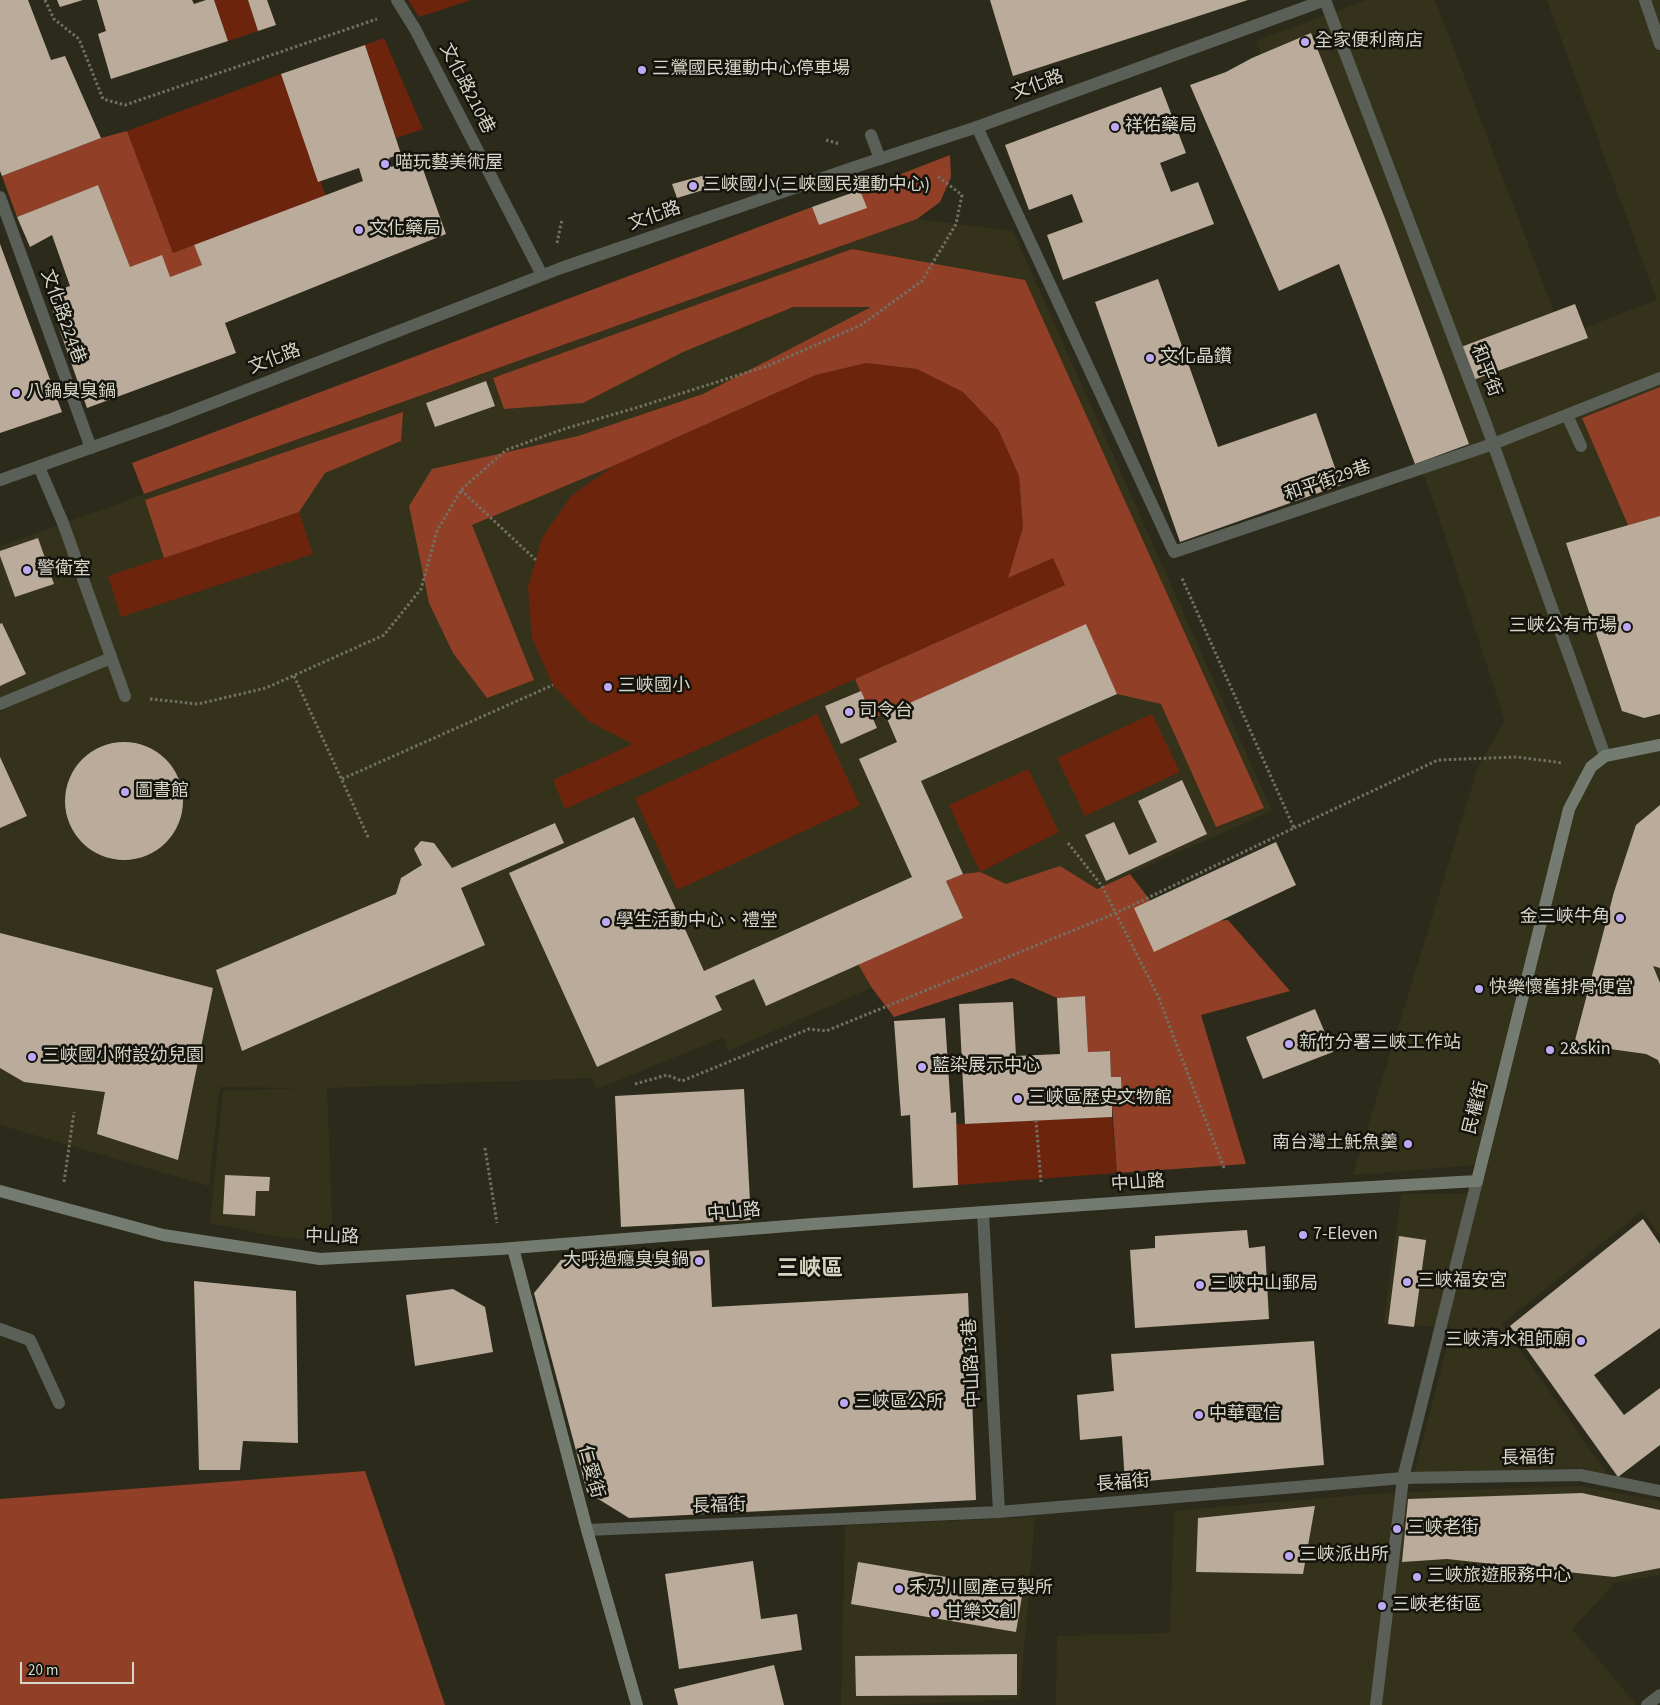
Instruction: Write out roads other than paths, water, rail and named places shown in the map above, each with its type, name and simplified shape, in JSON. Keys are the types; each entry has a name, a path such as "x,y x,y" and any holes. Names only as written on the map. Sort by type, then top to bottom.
{"street":[{"name":"文化路","path":"0,480 169,420 542,275 977,127 1325,0"},
{"name":"和平街","path":"1325,0 1493,444 1605,756"},
{"path":"1645,0 1660,44"},
{"name":"文化路210巷","path":"401,5 542,275"},
{"name":"和平街29巷","path":"977,127 1175,552 1378,478 1493,444 1660,378"},
{"path":"871,135 880,159"},
{"name":"文化路224巷","path":"0,197 91,448"},
{"path":"1567,415 1581,446"},
{"path":"39,467 62,523 125,696"},
{"path":"0,704 111,658"},
{"path":"1605,756 1660,745"},
{"name":"民權街","path":"1376,1705 1403,1478 1569,809 1592,767 1605,756"},
{"name":"中山路","path":"0,1191 163,1235 320,1259 507,1248 813,1224 1477,1181"},
{"name":"中山路13巷","path":"982,1213 999,1512"},
{"name":"仁愛街","path":"507,1248 637,1705"},
{"path":"0,1329 30,1340 58,1403"},
{"name":"長福街","path":"587,1530 999,1512 1403,1478 1580,1475 1660,1491"},
{"path":"1647,1705 1660,1695"}],"place":[{"name":"全家便利商店","path":"1305,42"},
{"name":"三鶯國民運動中心停車場","path":"642,70"},
{"name":"祥佑藥局","path":"1115,127"},
{"name":"喵玩藝美術屋","path":"385,164"},
{"name":"三峽國小(三峽國民運動中心)","path":"693,186"},
{"name":"文化藥局","path":"359,230"},
{"name":"文化晶鑽","path":"1150,358"},
{"name":"八鍋臭臭鍋","path":"16,393"},
{"name":"警衛室","path":"27,570"},
{"name":"三峽公有市場","path":"1627,627"},
{"name":"三峽國小","path":"608,687"},
{"name":"司令台","path":"849,712"},
{"name":"圖書館","path":"125,792"},
{"name":"金三峽牛角","path":"1620,918"},
{"name":"學生活動中心、禮堂","path":"606,922"},
{"name":"快樂懷舊排骨便當","path":"1479,989"},
{"name":"新竹分署三峽工作站","path":"1289,1044"},
{"name":"2&skin","path":"1550,1050"},
{"name":"三峽國小附設幼兒園","path":"32,1057"},
{"name":"藍染展示中心","path":"922,1067"},
{"name":"三峽區歷史文物館","path":"1018,1099"},
{"name":"南台灣土魠魚羹","path":"1408,1144"},
{"name":"7-Eleven","path":"1303,1235"},
{"name":"大呼過癮臭臭鍋","path":"699,1261"},
{"name":"三峽福安宮","path":"1407,1282"},
{"name":"三峽中山郵局","path":"1200,1285"},
{"name":"三峽清水祖師廟","path":"1581,1341"},
{"name":"三峽區公所","path":"844,1403"},
{"name":"中華電信","path":"1199,1415"},
{"name":"三峽老街","path":"1397,1529"},
{"name":"三峽派出所","path":"1289,1556"},
{"name":"三峽旅遊服務中心","path":"1417,1577"},
{"name":"禾乃川國產豆製所","path":"899,1589"},
{"name":"三峽老街區","path":"1382,1606"},
{"name":"甘樂文創","path":"935,1613"}],"district":[{"name":"三峽區","path":"810,1270"}]}
